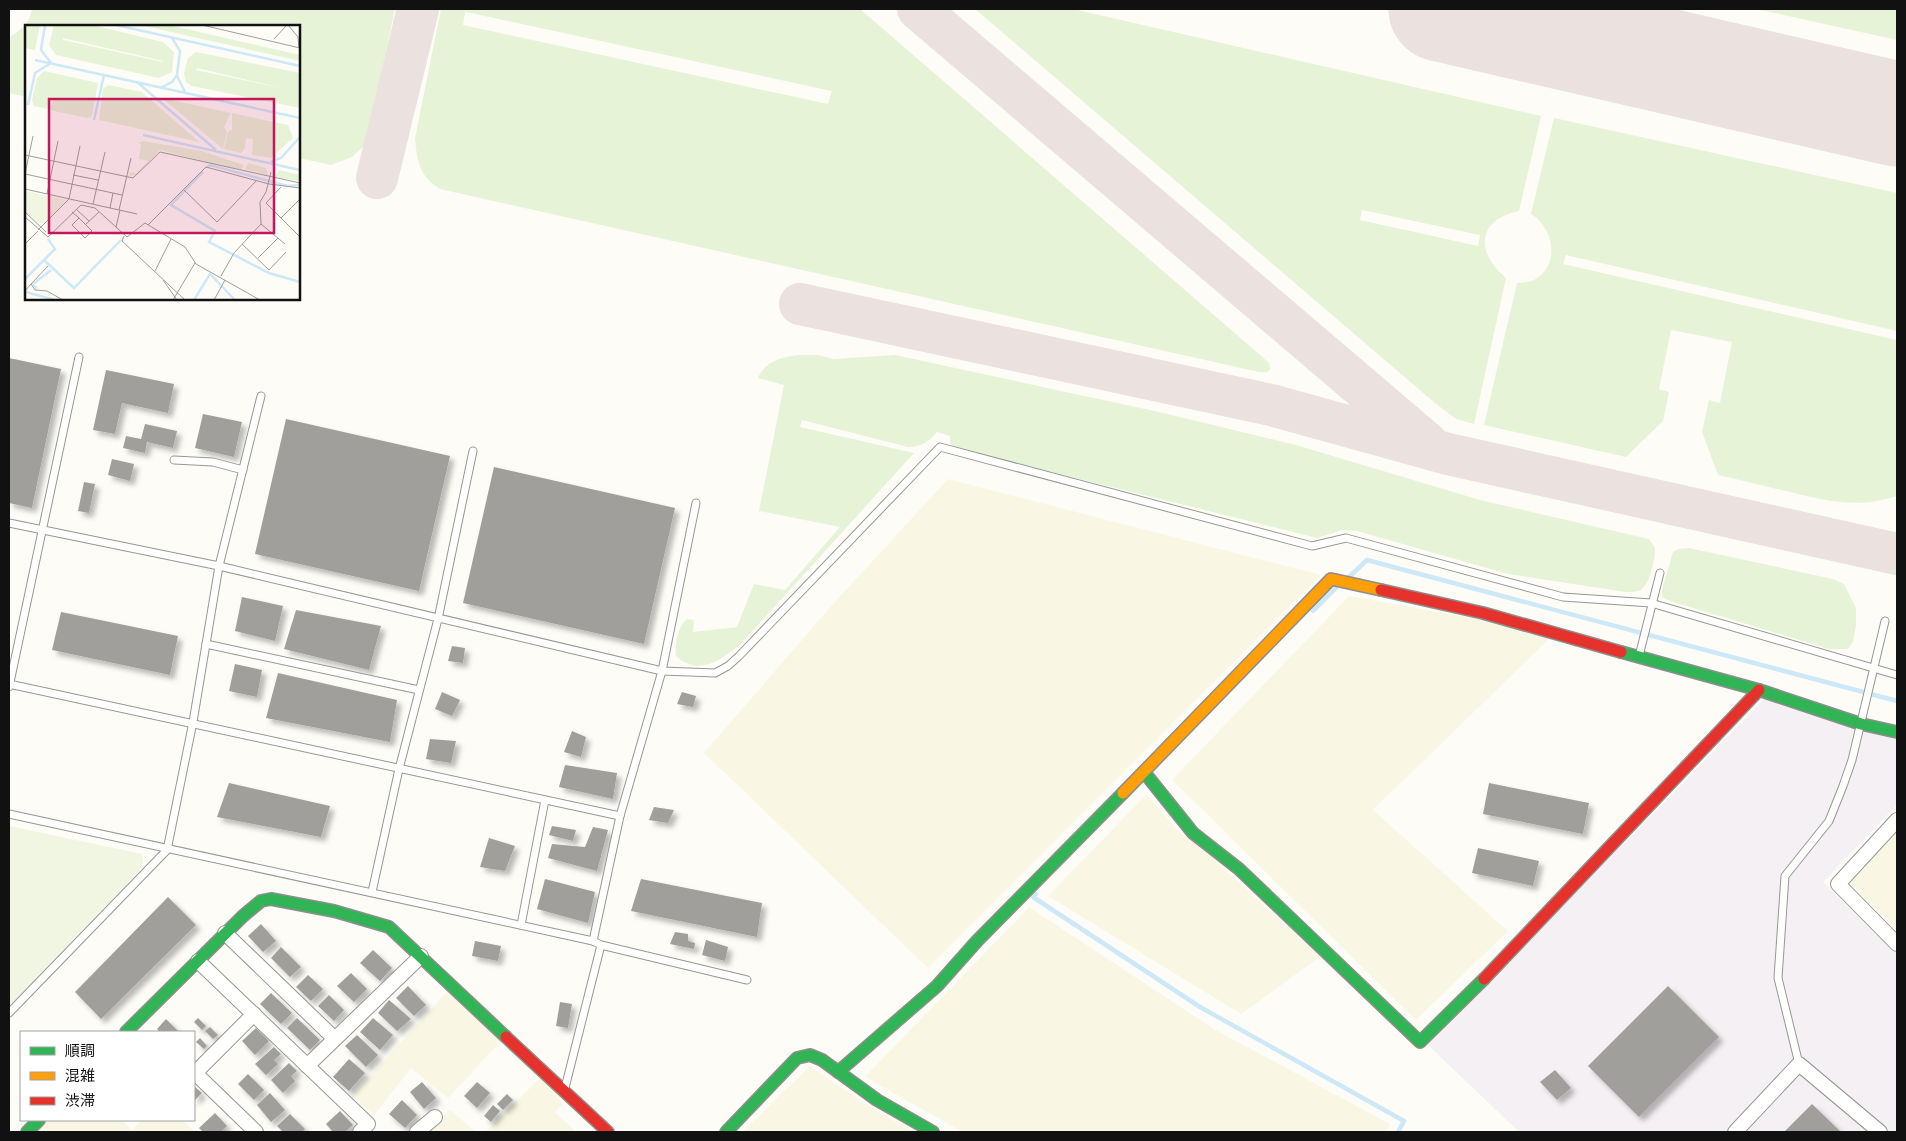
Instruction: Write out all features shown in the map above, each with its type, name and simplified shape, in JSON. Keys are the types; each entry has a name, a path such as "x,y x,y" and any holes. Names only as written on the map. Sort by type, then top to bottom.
{"street":[{"path":"838,1072 937,986 984,934 1331,579 1483,613 1759,690 1861,724 1897,732"},
{"path":"1144,772 1193,833 1239,869 1420,1042 1512,950 1759,690"},
{"path":"1897,820 1838,884 1897,944"},
{"path":"127,1031 242,916 262,901 271,899 334,911 389,928 608,1132"},
{"path":"225,934 335,1039"},
{"path":"307,1066 421,956"},
{"path":"198,961 307,1066 368,1130"},
{"path":"254,1014 195,1073 256,1132"},
{"path":"726,1132 797,1058 810,1054 822,1060 877,1100 933,1132"},
{"path":"1734,1132 1799,1064 1880,1132"},
{"path":"417,1132 435,1117"},
{"path":"26,1132 38,1121"}],"lane":[{"path":"79,357 9,685 193,722 399,769 620,816"},
{"path":"9,1013 167,850 193,722 219,566 261,396"},
{"path":"9,523 219,566 662,671 715,673 728,666 940,447 1312,546 1346,538 1563,597 1651,603 1897,675"},
{"path":"372,892 399,769 438,619 473,451"},
{"path":"174,460 213,462 243,470"},
{"path":"593,941 620,816 662,671 696,503"},
{"path":"1639,656 1660,573"},
{"path":"1799,1064 1778,978 1785,876 1829,821 1852,760 1885,621"},
{"path":"206,644 419,690"},
{"path":"521,925 545,800"},
{"path":"9,814 167,850 372,892 593,941 601,945 747,980"},
{"path":"564,1091 601,945"}],"shaded area":[{"path":"948,479 1321,575 928,968 704,753 833,604"},
{"path":"1349,596 1555,633 1373,810 1508,931 1416,1020 1172,780"},
{"path":"1770,693 1897,729 1897,805 1823,882 1897,952 1897,1132 1519,1132 1428,1045"},
{"path":"1147,794 1176,829 1210,856 1320,957 1241,1014 1048,896"},
{"path":"1897,830 1897,928 1849,883"},
{"path":"1029,907 1214,1029 1390,1124 1386,1132 963,1132 865,1077"},
{"path":"448,991 501,1041 448,1098 411,1068 374,1115 352,1096"},
{"path":"810,1066 876,1111 916,1132 742,1132"},
{"path":"541,1077 563,1103 555,1112 576,1132 485,1132"},
{"path":"450,1110 476,1132 426,1132"},
{"path":"45,1121 122,1121 132,1130 141,1121 183,1121 195,1132 33,1132"}],"green space":[{"path":"32,9 395,9 375,104 378,120 363,147 352,157 331,165 300,158 300,25 25,25"},
{"path":"441,9 860,9 1259,354 1269,363 1270,369 1267,372 1259,372 440,189 428,179 420,167 415,138","holes":["465,12 832,91 828,104 463,25"]},
{"path":"975,9 1073,9 1541,116 1519,211 1505,215 1495,222 1488,229 1485,238 1485,248 1489,258 1506,278 1474,424 1456,419","holes":["1362,210 1480,235 1478,246 1360,220"]},
{"path":"1756,9 1897,9 1897,40"},
{"path":"25,25 25,97 9,93 9,46 11,36"},
{"path":"1554,118 1897,193 1897,331 1566,255 1563,264 1897,340 1897,496 1868,502 1841,502 1815,498 1718,475 1702,432 1709,400 1720,403 1732,342 1671,330 1659,389 1669,392 1663,421 1626,457 1484,425 1517,283 1536,279 1549,264 1551,245 1549,236 1545,227 1531,214"},
{"path":"818,355 833,359 895,355 1159,412 1296,445 1480,500 1649,539 1655,548 1653,566 1646,585 1638,591 1632,592 1508,574 1357,531 1342,530 1317,538 955,448 950,443 950,436 937,432 924,443 908,447 802,420 800,427 914,453 740,645 717,661 701,666 693,665 676,656 677,636 681,626 687,619 693,620 693,632 737,627 754,584 785,590 840,527 759,511 784,385 758,378 770,363 781,358"},
{"path":"1689,548 1833,579 1844,584 1856,608 1853,642 1848,649 1829,649 1662,597 1662,590 1673,552 1678,549"},
{"path":"9,826 142,854 143,863 139,871 9,1006"}],"building":[{"path":"9,358 61,369 32,508 9,503"},
{"path":"106,370 174,384 168,413 122,403 115,434 93,430"},
{"path":"203,414 242,422 234,457 195,448"},
{"path":"286,419 450,456 419,591 255,554"},
{"path":"145,424 177,431 173,448 147,442 145,453 123,448 126,436 141,439"},
{"path":"112,459 134,464 130,481 108,475"},
{"path":"494,467 675,508 644,644 463,603"},
{"path":"84,482 95,484 89,513 78,511"},
{"path":"242,597 283,606 275,641 235,631"},
{"path":"296,610 381,626 369,670 284,649"},
{"path":"61,612 178,636 170,675 52,650"},
{"path":"452,646 465,648 463,663 448,661"},
{"path":"235,664 262,670 257,697 229,691"},
{"path":"278,673 397,700 390,742 266,718"},
{"path":"442,692 460,700 452,716 435,709"},
{"path":"682,692 696,696 693,707 677,704"},
{"path":"572,731 586,737 581,757 564,752"},
{"path":"430,739 456,741 451,763 426,759"},
{"path":"565,765 617,773 613,799 559,787"},
{"path":"229,783 330,806 321,837 217,817"},
{"path":"1489,783 1589,803 1583,834 1483,814"},
{"path":"654,807 674,810 668,823 649,820"},
{"path":"552,826 576,830 573,841 549,835"},
{"path":"593,827 608,830 597,871 548,858 552,844 585,847"},
{"path":"489,838 515,846 505,871 480,867"},
{"path":"1478,848 1539,861 1533,886 1472,873"},
{"path":"545,879 595,892 588,923 537,909"},
{"path":"641,879 762,903 757,937 631,911"},
{"path":"168,897 196,925 101,1019 75,992"},
{"path":"261,924 276,941 263,952 248,936"},
{"path":"675,932 688,934 688,941 695,943 694,949 670,944"},
{"path":"706,940 728,947 725,961 702,955"},
{"path":"475,941 501,946 498,961 472,956"},
{"path":"281,947 301,967 290,977 271,958"},
{"path":"373,950 392,968 380,981 360,963"},
{"path":"351,973 367,989 354,1002 337,986"},
{"path":"308,975 323,989 311,1001 296,987"},
{"path":"408,986 426,1005 414,1016 396,998"},
{"path":"1668,986 1719,1037 1639,1117 1588,1066"},
{"path":"271,993 292,1013 281,1024 260,1004"},
{"path":"329,995 344,1010 334,1021 318,1006"},
{"path":"389,1000 411,1019 397,1031 378,1013"},
{"path":"560,1002 572,1004 568,1028 556,1026"},
{"path":"198,1018 206,1026 202,1030 194,1022"},
{"path":"297,1018 320,1040 310,1050 287,1028"},
{"path":"373,1018 393,1035 380,1050 360,1032"},
{"path":"166,1019 178,1031 159,1031 157,1029"},
{"path":"210,1027 218,1035 213,1039 205,1031"},
{"path":"256,1028 269,1041 255,1055 242,1041"},
{"path":"357,1035 378,1055 366,1067 345,1046"},
{"path":"200,1038 207,1046 204,1049 196,1042"},
{"path":"274,1047 281,1054 274,1060 278,1064 266,1075 255,1064"},
{"path":"349,1059 365,1073 349,1091 333,1077"},
{"path":"289,1063 297,1071 291,1076 295,1081 283,1093 271,1080"},
{"path":"1555,1070 1571,1088 1557,1100 1540,1082"},
{"path":"248,1074 264,1090 254,1100 238,1084"},
{"path":"422,1082 436,1098 424,1109 410,1092"},
{"path":"477,1082 490,1093 477,1108 464,1096"},
{"path":"195,1087 202,1093 195,1100"},
{"path":"270,1093 285,1110 271,1122 257,1105"},
{"path":"507,1094 513,1100 503,1110 497,1104"},
{"path":"402,1100 417,1115 405,1128 389,1114"},
{"path":"1812,1104 1841,1132 1784,1132"},
{"path":"493,1105 500,1111 491,1122 484,1116"},
{"path":"340,1111 353,1125 345,1132 333,1132 326,1124"},
{"path":"215,1113 227,1126 221,1132 203,1132 199,1128"},
{"path":"290,1114 305,1129 302,1132 283,1132 277,1126"}],"waterway":[{"path":"1349,577 1367,560 1897,701"},
{"path":"1313,611 1337,587"},
{"path":"1036,894 1033,897 1200,1007 1404,1121 1398,1132"}],"taxiway":[{"path":"377,178 418,9"},
{"path":"918,9 1427,443"},
{"path":"800,304 1271,405 1448,454 1897,554"}],"runway":[{"path":"1441,9 1897,114"}],"traffic: fast":[{"path":"1621,652 1759,690 1861,724 1897,732"},
{"path":"1144,772 1193,833 1239,869 1420,1042 1484,979"},
{"path":"838,1072 937,986 977,941 1123,793"},
{"path":"127,1031 243,916 261,901 271,899 334,911 389,927 506,1037"},
{"path":"726,1132 797,1058 810,1055 822,1060 877,1100 933,1132"},
{"path":"27,1132 38,1121"}],"traffic: slow":[{"path":"1123,793 1331,579 1381,590"}],"traffic: jam":[{"path":"1381,590 1483,613 1621,652"},
{"path":"1484,979 1759,690"},
{"path":"506,1037 608,1132"}]}
